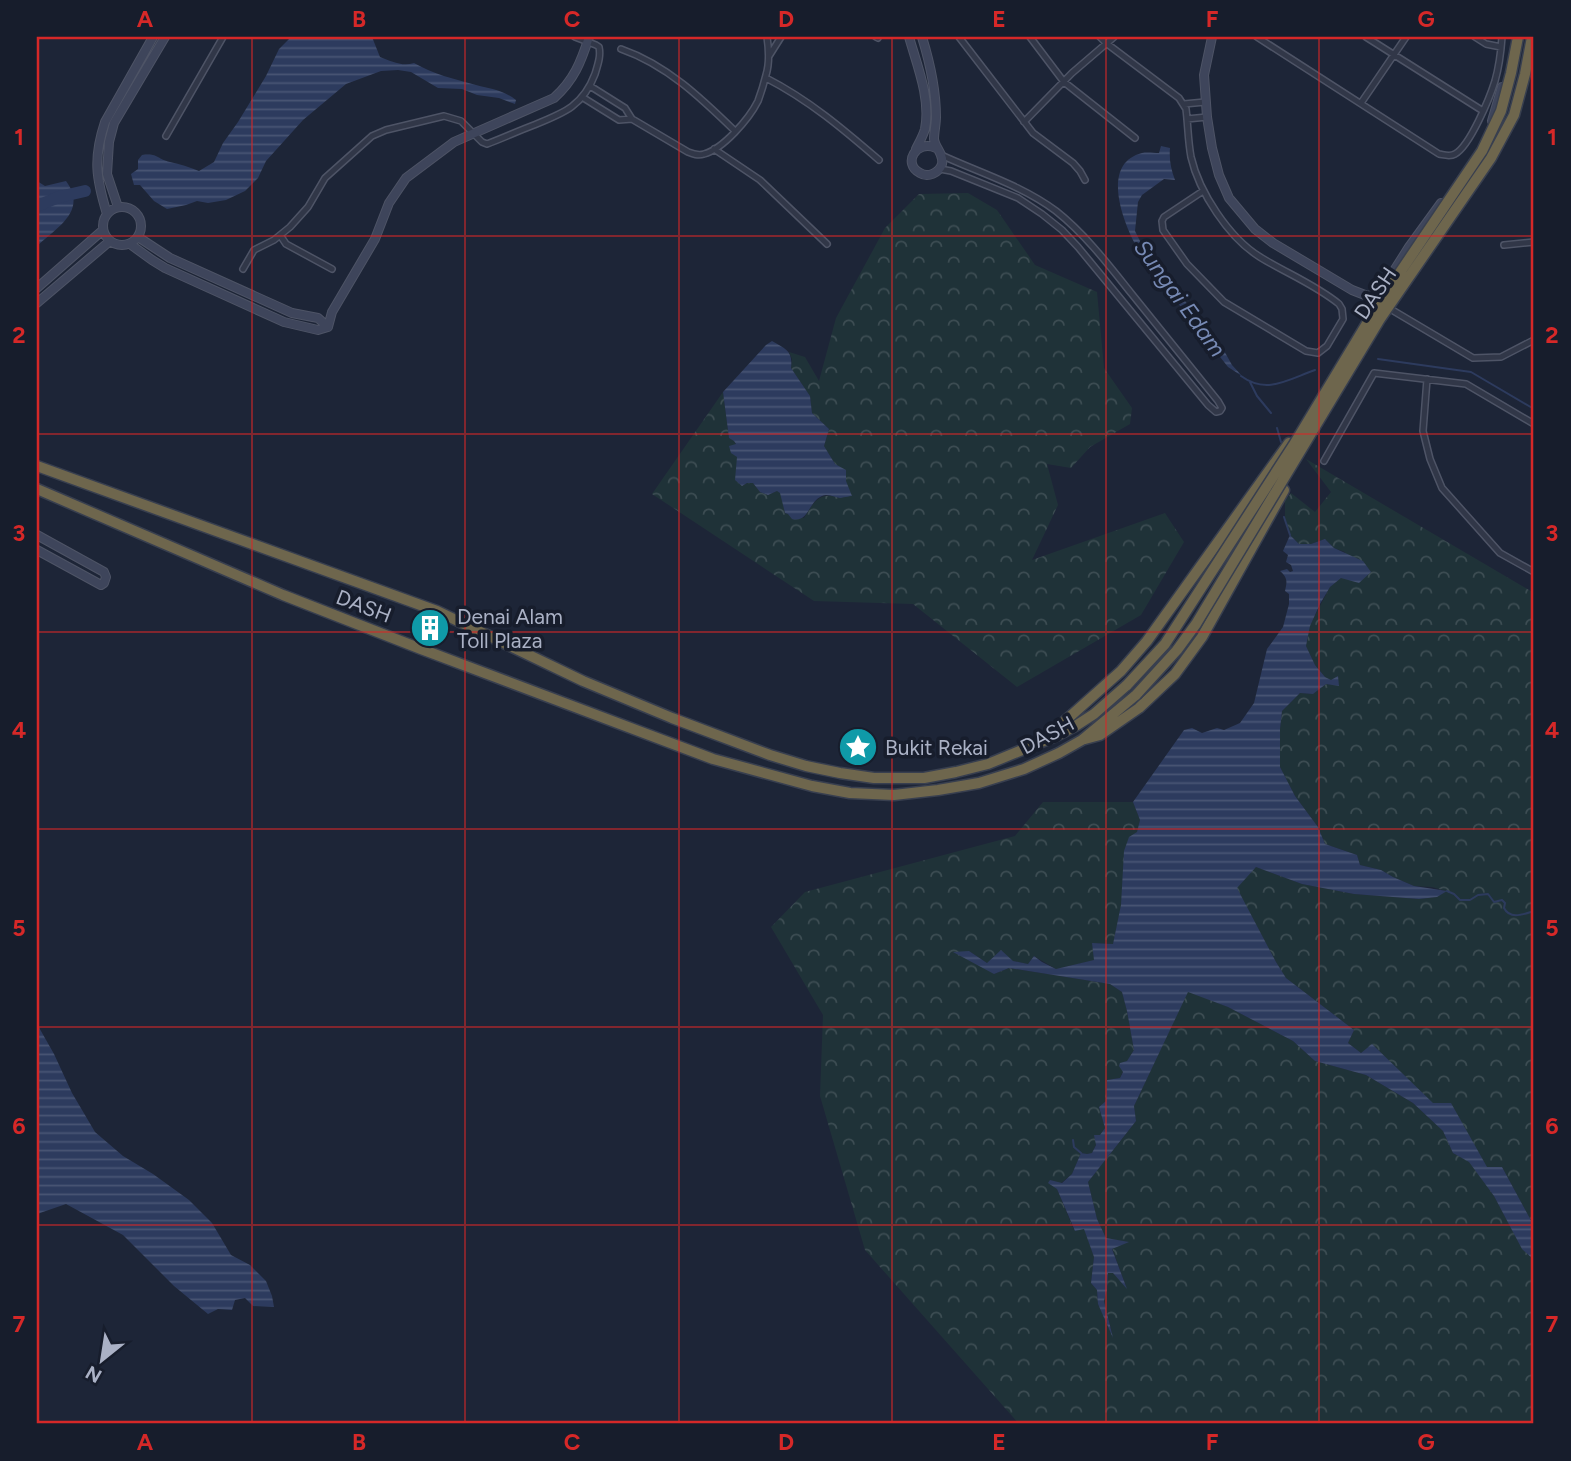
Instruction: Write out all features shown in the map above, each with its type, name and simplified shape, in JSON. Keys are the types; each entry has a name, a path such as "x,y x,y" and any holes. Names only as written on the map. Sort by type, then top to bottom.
{"highway":[{"name":"DASH","path":"37,466 437,611 583,681 770,755 806,766 874,778 934,776 988,764 1056,736 1094,714 1146,666 1171,635 1293,446 1378,305 1482,151 1501,111 1511,73 1516,37"},
{"name":"DASH","path":"37,489 284,595 713,759 812,786 850,793 894,795 979,783 1024,769 1083,740 1136,695 1177,650 1196,624 1380,320 1492,158 1514,115 1525,74 1530,37"},
{"path":"1042,741 1121,671 1147,641 1293,439"},
{"path":"1083,740 1100,735 1139,708 1175,674 1202,637 1284,490"}],"street":[{"path":"107,214 97,175 96,155 100,137 105,122 153,37"},
{"path":"118,207 107,174 109,142 114,123 165,37"},
{"path":"166,136 223,37"},
{"path":"243,269 254,250 290,227 308,207 325,178 372,136 444,116 461,121 487,144 566,112 590,86 599,63 600,50 596,45 588,39 575,37"},
{"path":"590,86 625,108 632,119 694,154 705,154 735,131 757,101 766,78 769,56 767,37"},
{"path":"769,56 781,37"},
{"path":"909,37 925,99 925,126 912,156 913,166 924,175 933,174 942,164 934,139 936,117 930,60 922,37"},
{"path":"959,37 1033,133 1073,163 1085,180"},
{"path":"1030,37 1064,82 1135,138"},
{"path":"1100,37 1182,101 1205,102"},
{"path":"1024,122 1072,73 1116,37 1118,52"},
{"path":"1212,37 1204,75 1206,117 1219,175 1229,198 1255,229 1273,243 1352,290 1370,297"},
{"path":"1257,37 1447,156 1457,153 1468,140 1483,111 1495,80 1502,37"},
{"path":"1366,37 1483,111"},
{"path":"1361,103 1406,37"},
{"path":"1475,37 1486,44 1501,47"},
{"path":"1382,291 1409,247 1471,160 1491,124 1516,37"},
{"path":"1284,490 1366,338 1498,141 1511,114 1530,37"},
{"path":"328,327 332,312 375,239 389,203 406,178 445,148 554,98 579,66 588,39"},
{"path":"621,49 673,76 735,131"},
{"path":"766,78 831,119 879,160"},
{"path":"582,97 619,120 632,119"},
{"path":"1182,101 1187,118 1191,156 1203,191 1227,225 1257,255 1339,304 1344,315 1324,350 1318,353 1306,351 1224,302 1187,264 1163,230 1162,221 1168,213 1203,191"},
{"path":"1187,118 1206,117"},
{"path":"915,152 927,145 1023,190 1055,210 1091,244 1218,401 1222,408 1220,411 1213,411 1062,230 1018,198 951,170 940,169"},
{"path":"714,149 760,180 827,244"},
{"path":"118,207 136,213 142,225 138,237 130,244 122,246 110,241 103,230 107,214 118,207"},
{"path":"37,288 103,230"},
{"path":"279,235 286,244 332,269"},
{"path":"138,237 170,258 292,313 318,318 328,327"},
{"path":"37,303 110,241"},
{"path":"1504,245 1534,242"},
{"path":"130,244 165,268 284,322 318,330 328,327"},
{"path":"1382,291 1374,292 1370,302 1377,310 1387,305"},
{"path":"1382,291 1385,292 1387,305 1473,358 1501,357 1534,340"},
{"path":"1293,439 1373,307"},
{"path":"1324,461 1374,373 1466,384 1534,424"},
{"path":"1427,379 1423,432 1442,488 1500,553 1534,572"},
{"path":"37,535 104,572 104,583 101,585 37,550"}],"green space":[{"path":"968,193 997,210 1035,265 1097,292 1104,368 1132,408 1130,424 1090,447 1071,468 1047,464 1058,505 1032,560 1165,513 1184,542 1141,615 1017,687 913,604 814,601 652,494 723,392 729,438 736,445 730,446 737,457 742,486 753,483 760,492 768,495 777,491 781,493 785,513 804,518 818,499 827,496 840,498 835,464 824,446 829,429 812,413 810,396 791,368 792,359 789,352 805,357 819,381 836,318 885,228 919,194"},
{"path":"1306,459 1534,593 1534,1226 1502,1167 1487,1168 1451,1104 1433,1104 1373,1045 1361,1053 1348,1043 1354,1030 1286,978 1236,887 1256,867 1302,884 1354,894 1419,899 1437,897 1446,891 1414,886 1381,870 1360,865 1357,855 1325,844 1318,827 1295,796 1280,767 1282,711 1300,693 1313,694 1326,684 1339,685 1325,677 1315,665 1306,646 1310,625 1330,587 1341,578 1345,552 1334,548 1325,539 1311,544 1299,544 1290,535 1285,517 1285,501 1291,493 1315,512 1331,492"},
{"path":"1043,802 1133,802 1140,820 1113,944 1092,943 1095,960 1056,969 1034,956 1028,964 1013,961 987,963 969,951 994,974 1009,968 1110,984 1122,992 1134,1050 1120,1078 1107,1080 1106,1101 1099,1107 1105,1128 1092,1153 1081,1153 1072,1174 1061,1183 1050,1180 1057,1189 1074,1230 1084,1228 1094,1257 1091,1283 1097,1290 1098,1304 1112,1333 1104,1301 1108,1273 1113,1273 1126,1286 1112,1248 1127,1242 1106,1238 1097,1219 1088,1182 1136,1121 1134,1106 1188,991 1228,1007 1293,1041 1315,1061 1366,1075 1413,1103 1443,1131 1453,1153 1469,1161 1494,1196 1522,1248 1534,1260 1534,1424 1019,1424 865,1250 820,1096 823,1015 771,927 805,892 1015,836"}],"water":[{"path":"291,37 372,37 380,57 401,64 414,63 444,76 502,92 516,100 515,104 462,89 438,88 411,72 381,71 346,84 303,120 266,161 258,178 245,191 226,200 208,203 197,201 167,209 154,201 140,185 134,185 131,174 138,169 138,160 142,155 155,156 199,171 214,162 223,143 266,76 279,49"},
{"path":"1161,146 1170,148 1175,180 1164,179 1142,195 1138,202 1135,231 1143,247 1242,376 1228,367 1140,255 1122,213 1118,183 1121,170 1129,159 1142,153 1159,153"},
{"path":"37,181 45,186 66,181 74,201 67,218 37,246"},
{"path":"772,341 790,354 791,368 810,396 812,413 829,429 824,446 835,464 846,470 846,481 852,496 822,496 798,519 792,519 785,513 780,493 777,491 768,495 760,492 753,483 742,486 735,480 737,457 731,453 729,446 736,444 729,438 723,392"},
{"path":"1290,535 1299,544 1311,544 1325,539 1334,548 1363,561 1371,572 1359,583 1341,578 1330,587 1320,604 1310,626 1306,646 1315,665 1325,677 1331,680 1338,676 1339,686 1326,684 1313,694 1300,693 1282,711 1280,767 1295,796 1318,827 1325,844 1357,855 1360,865 1381,870 1414,886 1447,891 1437,897 1419,899 1354,894 1302,884 1256,867 1237,888 1286,978 1354,1030 1348,1043 1361,1053 1372,1044 1433,1103 1451,1103 1487,1167 1502,1167 1534,1226 1534,1260 1522,1249 1494,1196 1469,1162 1453,1153 1443,1131 1413,1103 1366,1075 1315,1061 1293,1041 1228,1007 1188,992 1134,1106 1136,1121 1088,1182 1097,1219 1106,1238 1129,1242 1112,1249 1127,1289 1113,1273 1108,1273 1104,1301 1113,1338 1098,1304 1097,1290 1091,1283 1094,1257 1084,1229 1075,1231 1057,1189 1048,1183 1050,1180 1062,1183 1072,1174 1081,1153 1092,1153 1096,1145 1094,1135 1100,1135 1105,1128 1099,1107 1106,1101 1107,1080 1120,1078 1123,1072 1120,1063 1127,1061 1134,1050 1122,992 1110,984 1009,968 994,974 953,952 969,951 987,963 1001,950 1013,961 1028,964 1034,956 1056,969 1094,960 1092,943 1113,944 1121,905 1124,851 1129,837 1137,832 1140,820 1133,802 1184,730 1192,728 1202,733 1217,728 1224,730 1240,723 1254,703 1267,649 1283,627 1289,604 1289,594 1285,591 1286,580 1280,571 1293,571 1291,565 1286,562 1288,555 1283,551"},
{"path":"37,1024 95,1132 123,1156 189,1200 212,1223 231,1255 250,1265 266,1281 274,1307 253,1306 245,1298 235,1300 232,1310 218,1309 208,1314 174,1286 123,1235 66,1204 37,1215"}],"waterway":[{"path":"37,206 85,191"},
{"name":"Sungai Edam","path":"1378,359 1471,372 1534,409"},
{"name":"Sungai Edam","path":"1241,376 1251,382 1269,385 1315,370"},
{"path":"1250,382 1271,413"},
{"path":"1277,428 1281,442"},
{"path":"1284,517 1290,535"},
{"path":"1447,891 1460,900 1488,894 1494,902 1502,900 1505,903 1504,908 1513,915 1534,911"},
{"path":"1073,1140 1074,1147 1081,1153"}],"place":[{"name":"Denai Alam Toll Plaza","path":"430,628"},
{"name":"Bukit Rekai","path":"858,747"}]}
